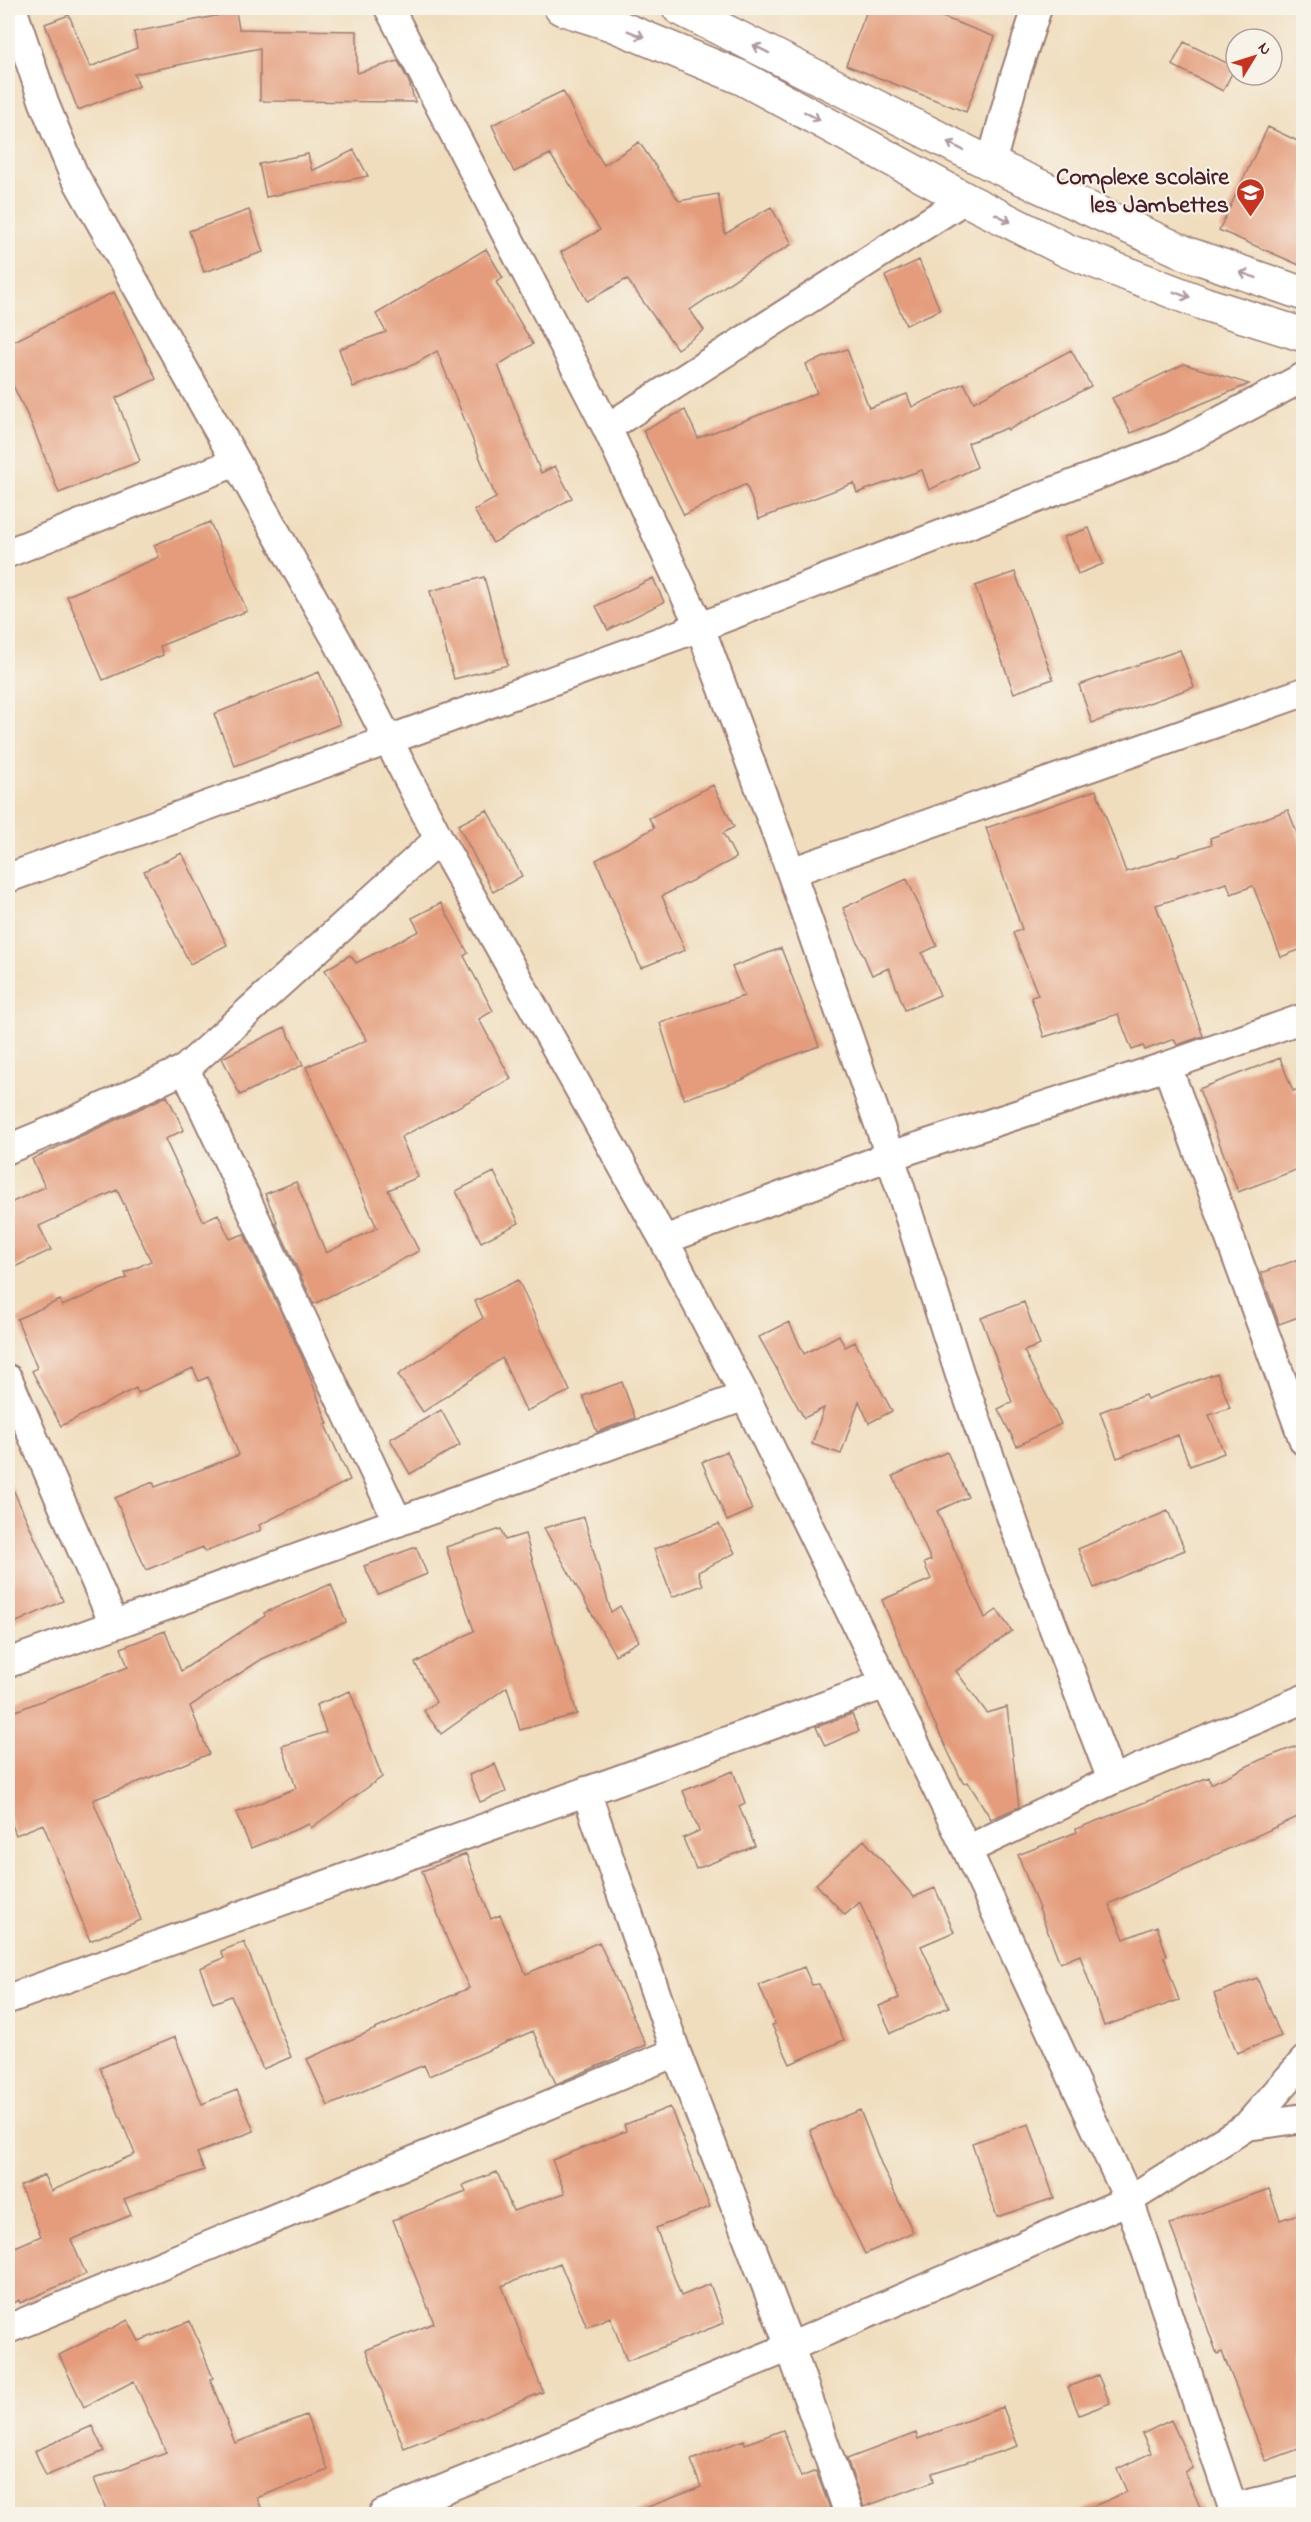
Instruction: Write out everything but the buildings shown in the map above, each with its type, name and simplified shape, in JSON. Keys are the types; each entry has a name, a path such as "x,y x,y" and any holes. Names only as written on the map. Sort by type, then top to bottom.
{"street":[{"path":"12,8 44,103 73,173 339,644 439,839 664,1240 745,1396 967,1850 1129,2200 1233,2511 1304,2491"},
{"path":"389,8 607,428 700,627 791,872 890,1156 960,1375 1019,1538 1112,1780"},
{"path":"561,8 611,24 742,78 965,199 1068,251 1205,304 1304,335"},
{"path":"679,8 991,164 1188,254 1304,294"},
{"path":"991,164 1014,79 1037,8"},
{"path":"607,428 965,199"},
{"path":"8,879 700,627 1173,446 1304,377"},
{"path":"8,553 236,462"},
{"path":"791,872 1304,692"},
{"path":"8,1149 61,1127 184,1069 439,839"},
{"path":"664,1240 890,1156 1167,1066 1304,1018"},
{"path":"1167,1066 1304,1441"},
{"path":"184,1069 398,1522"},
{"path":"8,1379 114,1624"},
{"path":"8,1663 745,1396"},
{"path":"8,1999 886,1684"},
{"path":"967,1850 1112,1780 1304,1699"},
{"path":"586,1791 676,2052 790,2347 849,2514"},
{"path":"8,2329 676,2052"},
{"path":"383,2514 790,2347 1129,2200 1247,2126 1304,2061"},
{"path":"1247,2126 1304,2118"}],"place":[{"name":"Complexe scolaire les Jambettes","path":"1250,218"}]}
